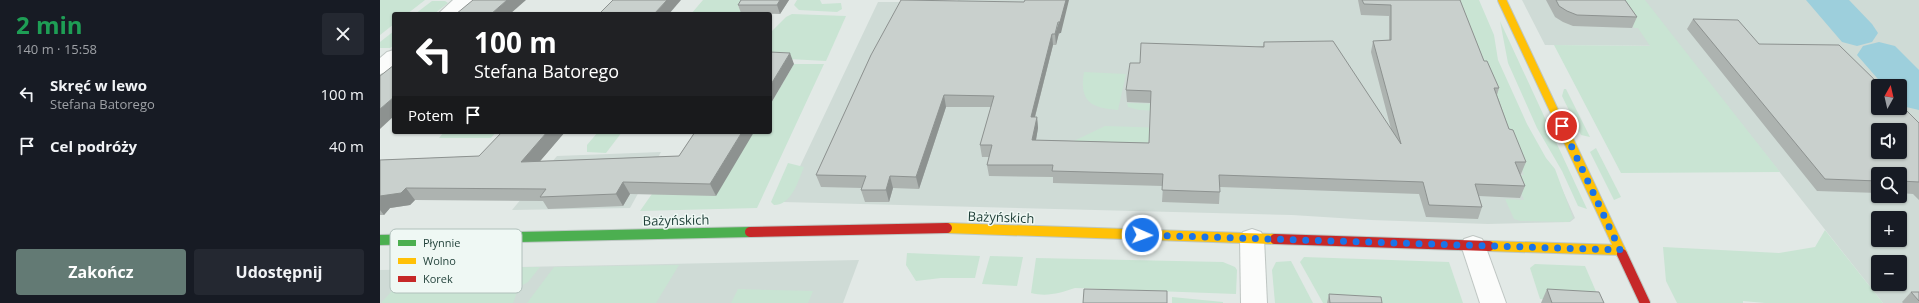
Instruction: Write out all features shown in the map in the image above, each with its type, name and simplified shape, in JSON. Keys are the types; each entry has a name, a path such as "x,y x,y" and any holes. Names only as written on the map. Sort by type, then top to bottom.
{"street":[{"path":"449,12 464,0"},
{"path":"1502,0 1645,303"},
{"path":"380,68 392,58"},
{"name":"Bażyńskich","path":"522,237 939,228 1620,250"},
{"path":"1252,238 1254,303"},
{"name":"Bażyńskich","path":"380,240 390,240"},
{"path":"1473,245 1493,303"}],"shaded area":[{"path":"958,0 1469,0 1533,149 1554,171 1575,218 1570,222 1488,224 1371,220 1292,215 783,202 878,2 957,2"},
{"path":"1522,0 1919,0 1919,303 1883,303 1874,291 1907,291 1907,255 1871,255 1871,288 1680,46 1545,45"},
{"path":"661,152 630,208 512,210 557,156"},
{"path":"859,260 843,303 380,303 380,270 390,270 390,293 522,293 522,267"}],"green space":[{"path":"380,0 425,0 410,12 392,12 392,26 380,35"},
{"path":"703,0 743,0 738,7 744,7 742,12 693,12"},
{"path":"797,0 820,0 822,4 841,3 842,9 837,12 799,10 794,5"},
{"path":"1456,0 1479,0 1494,35 1498,60 1527,124 1546,158 1555,169 1573,218 1569,222 1520,221 1514,219 1505,199 1524,200 1514,176 1524,175"},
{"path":"1615,0 1645,0 1780,172 1621,173 1554,45 1650,46 1638,28 1634,28"},
{"path":"432,1 445,1 448,3 437,12 418,12"},
{"path":"792,14 846,16 826,61 772,58 772,31 786,17"},
{"path":"1500,21 1587,209 1578,206 1562,171 1537,128 1508,63"},
{"path":"392,33 392,46 390,48 380,48 380,42"},
{"path":"794,64 824,64 757,208 640,211 668,171 750,134 772,134 772,102"},
{"path":"1084,72 1126,74 1118,110 1101,107 1089,102 1085,97 1083,90"},
{"path":"1564,89 1566,89 1590,137 1581,135 1562,96"},
{"path":"1127,103 1234,106 1224,114 1139,110 1128,107"},
{"path":"1105,126 1229,130 1161,141 1148,140 1148,152 1056,150 1051,179 1045,163 1051,152"},
{"path":"442,134 494,134 491,138 439,138"},
{"path":"596,134 620,134 606,153 587,152 587,145"},
{"path":"1596,148 1621,197 1614,200 1590,152"},
{"path":"788,163 804,167 797,185 790,197 780,204 774,205 771,202"},
{"path":"1825,230 1871,288 1871,291 1873,291 1883,303 1765,303 1743,301 1743,303 1677,303 1666,281 1663,247 1779,253 1815,247"},
{"path":"907,253 980,256 975,278 941,278 916,281 906,265"},
{"path":"990,256 1023,257 1017,286 982,284"},
{"path":"1304,257 1449,262 1463,303 1323,303 1300,262"},
{"path":"1036,258 1223,262 1235,267 1237,270 1236,294 1075,288 1053,294 1043,295 1031,293"},
{"path":"1291,261 1313,303 1275,303 1272,270 1276,262"},
{"path":"1535,264 1585,266 1601,303 1540,299 1530,268"},
{"path":"679,265 656,303 527,303 554,267"},
{"path":"522,267 540,267 528,282 522,285"},
{"path":"738,289 813,291 808,303 731,303"},
{"path":"390,293 517,293 513,303 381,303"},
{"path":"1172,297 1223,302 1223,303 1172,303"}],"building":[{"path":"473,0 507,0 493,12 458,12"},
{"path":"613,0 667,0 656,12 601,12"},
{"path":"741,0 780,0 777,5 738,5"},
{"path":"901,0 1024,2 1025,0 1066,0 1060,22 1058,22 1055,34 1052,34 1031,117 1037,117 1032,140 1149,143 1151,91 1126,90 1130,63 1140,63 1141,43 1264,47 1264,42 1333,41 1401,144 1373,41 1391,40 1391,5 1364,4 1362,0 1460,0 1484,61 1487,61 1499,88 1494,88 1509,129 1513,130 1526,162 1515,162 1525,186 1475,184 1482,207 1429,205 1423,182 1219,175 1220,192 1162,190 1163,174 1052,171 1053,165 987,165 992,145 980,145 994,96 944,95 916,177 890,176 886,190 861,190 866,176 816,175 871,55"},
{"path":"1556,0 1625,0 1637,17 1577,15 1559,6"},
{"path":"1693,19 1738,20 1759,44 1839,45 1874,79 1871,79 1871,115 1907,115 1907,111 1919,123 1919,182 1907,181 1907,167 1871,167 1871,181 1825,179"},
{"path":"772,52 790,53 772,83"},
{"path":"392,67 392,99 380,109 380,76"},
{"path":"500,134 545,134 521,162 679,156 694,134 741,134 710,184 623,182 616,194 540,197 546,189 406,188 401,193 380,196 380,160 479,156"},
{"path":"1084,289 1167,291 1167,303 1083,303"},
{"path":"1547,289 1599,292 1604,303 1552,303"},
{"path":"1911,292 1919,292 1919,301"},
{"path":"1329,294 1381,297 1382,303 1330,303"}],"waterway":[{"path":"1826,0 1857,33"},
{"path":"1879,55 1919,96"}],"traffic: fast":[{"path":"522,237 750,232"},
{"path":"380,240 390,240"}],"traffic: slow":[{"path":"1502,0 1622,254"},
{"path":"947,228 1275,239"},
{"path":"1489,246 1620,250"}],"traffic: jam":[{"path":"750,232 947,228"},
{"path":"1275,239 1489,246"},
{"path":"1622,254 1645,303"}],"route":[{"path":"1142,235 1620,250 1562,126"}]}
